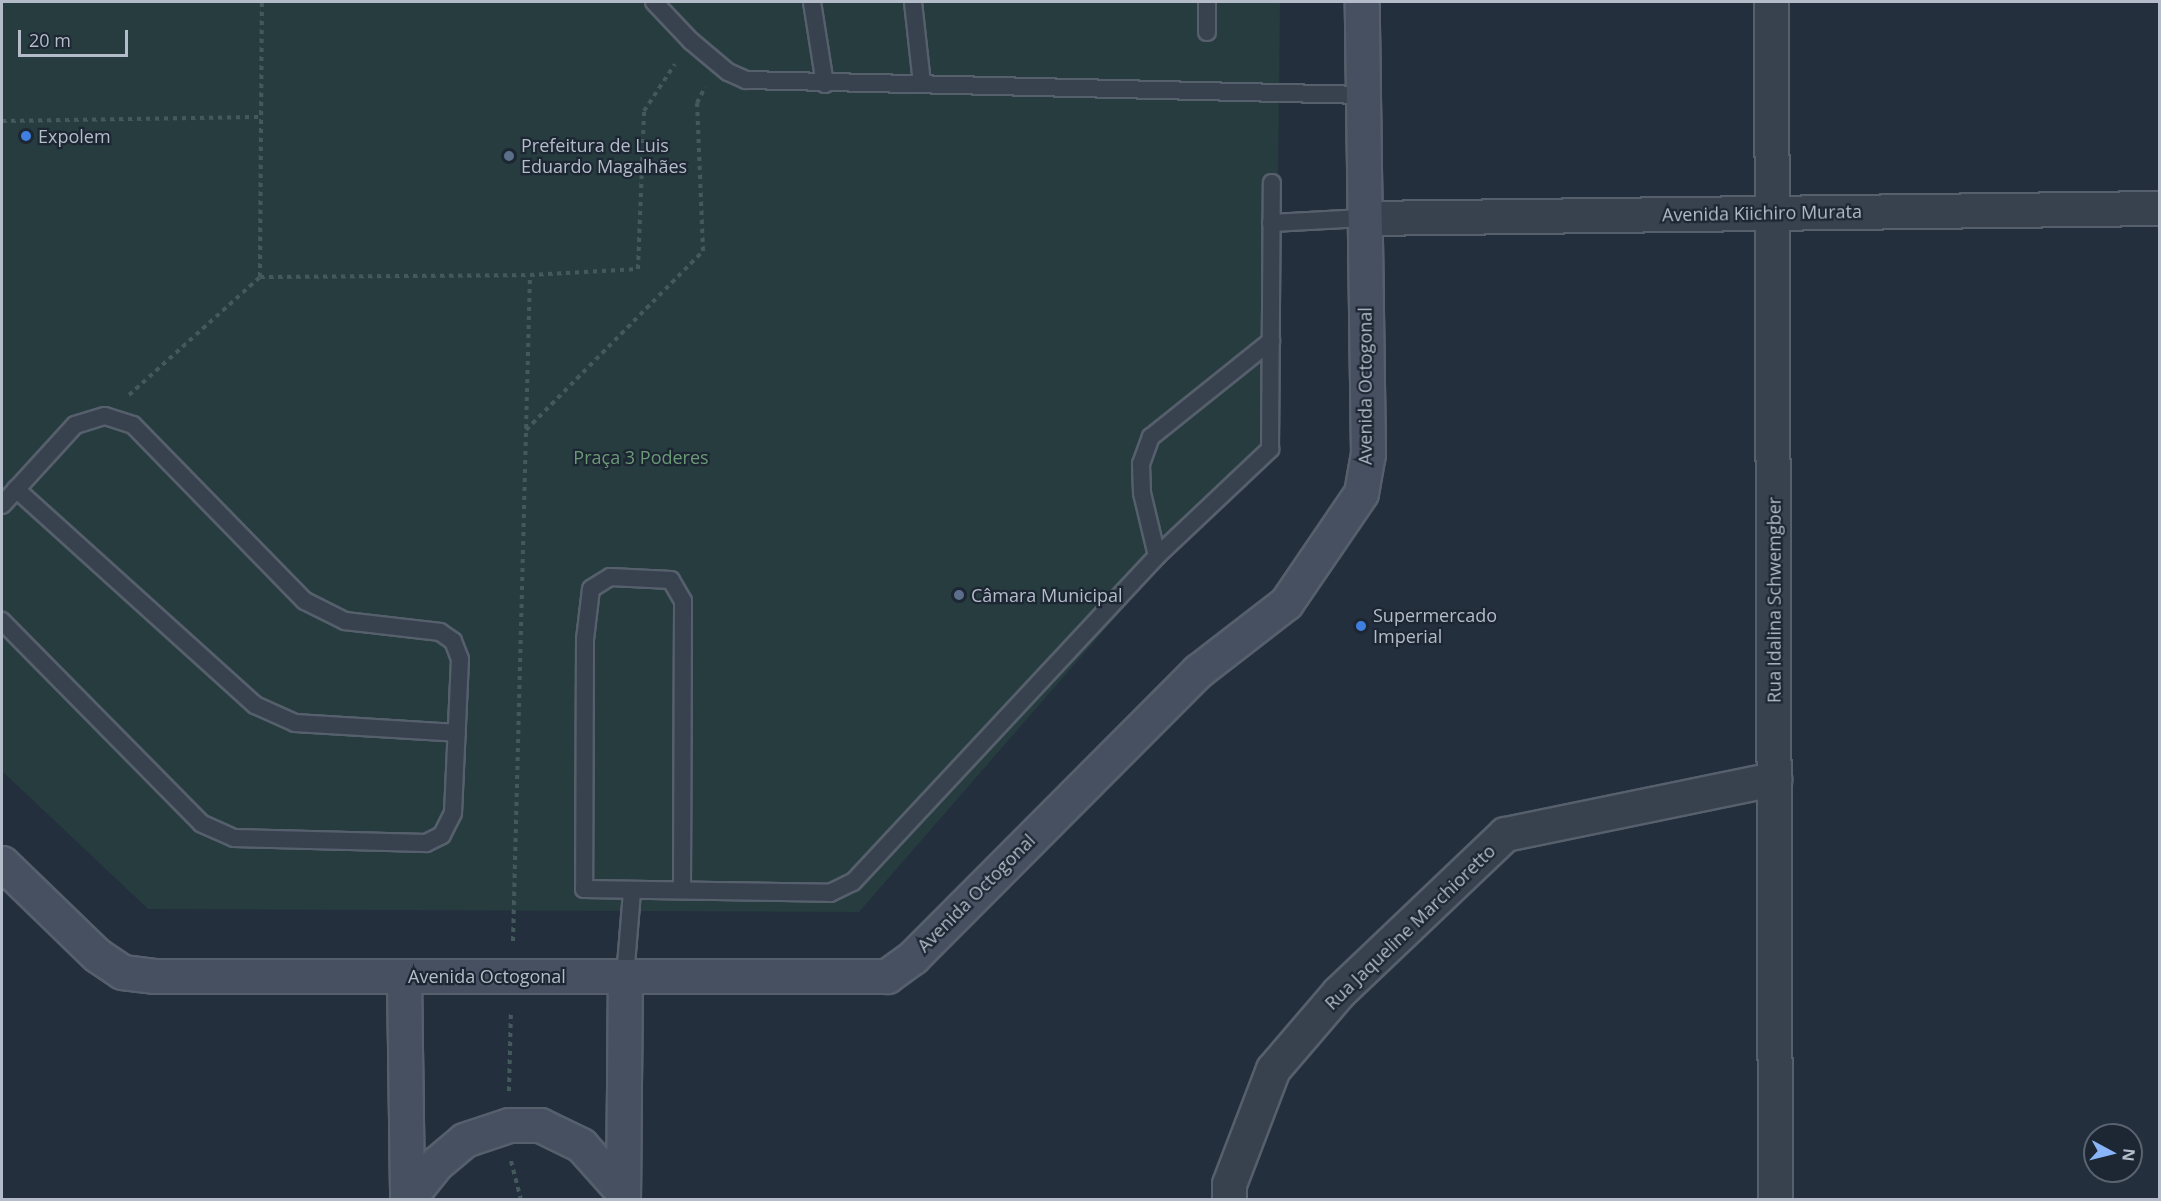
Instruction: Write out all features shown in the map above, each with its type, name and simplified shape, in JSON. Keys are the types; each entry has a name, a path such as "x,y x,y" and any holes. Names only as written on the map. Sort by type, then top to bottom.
{"main road":[{"name":"Avenida Octogonal","path":"2,863 97,955 122,972 154,976 887,976 913,957 1198,671 1286,603 1360,493 1368,454 1362,2"},
{"path":"404,976 407,1200"},
{"path":"623,1196 625,977"},
{"path":"407,1200 437,1163 464,1140 509,1125 540,1125 581,1145 623,1196"}],"street":[{"name":"Rua Idalina Schwemgber","path":"1771,2 1775,1200"},
{"name":"Avenida Kiichiro Murata","path":"1364,218 2160,208"},
{"name":"Rua Jaqueline Marchioretto","path":"1229,1200 1229,1184 1273,1069 1339,992 1505,834 1774,779"}],"lane":[{"path":"654,2 691,41 728,72 746,80 825,84 922,84 1363,94"},
{"path":"812,2 825,84"},
{"path":"914,2 922,84"},
{"path":"1207,2 1207,32"},
{"path":"682,890 683,601 671,580 610,577 591,589 585,639 584,889 632,892 682,890 830,893 853,882 1157,556 1270,449 1272,183"},
{"path":"1271,223 1364,218"},
{"path":"1157,556 1142,493 1141,464 1152,437 1271,341"},
{"path":"2,505 75,425 105,416 133,425 305,601 345,621 440,632 453,641 460,659 453,813 442,835 426,843 234,838 201,823 2,621"},
{"path":"16,489 255,705 295,723 457,733"},
{"path":"625,977 632,892"}],"path":[{"path":"260,277 262,2"},
{"path":"105,416 260,277 530,275 638,269 644,111 691,41"},
{"path":"526,430 703,250 697,103 707,84 728,72"},
{"path":"2,121 262,117"},
{"path":"521,1200 508,1152 530,275"}],"green space":[{"name":"Praça 3 Poderes","path":"2,2 1280,2 1275,434 859,912 148,909 2,771"}],"place":[{"name":"Expolem","path":"26,136"},
{"name":"Prefeitura de Luis Eduardo Magalhães","path":"509,156"},
{"name":"Câmara Municipal","path":"959,595"},
{"name":"Supermercado Imperial","path":"1361,626"}]}
